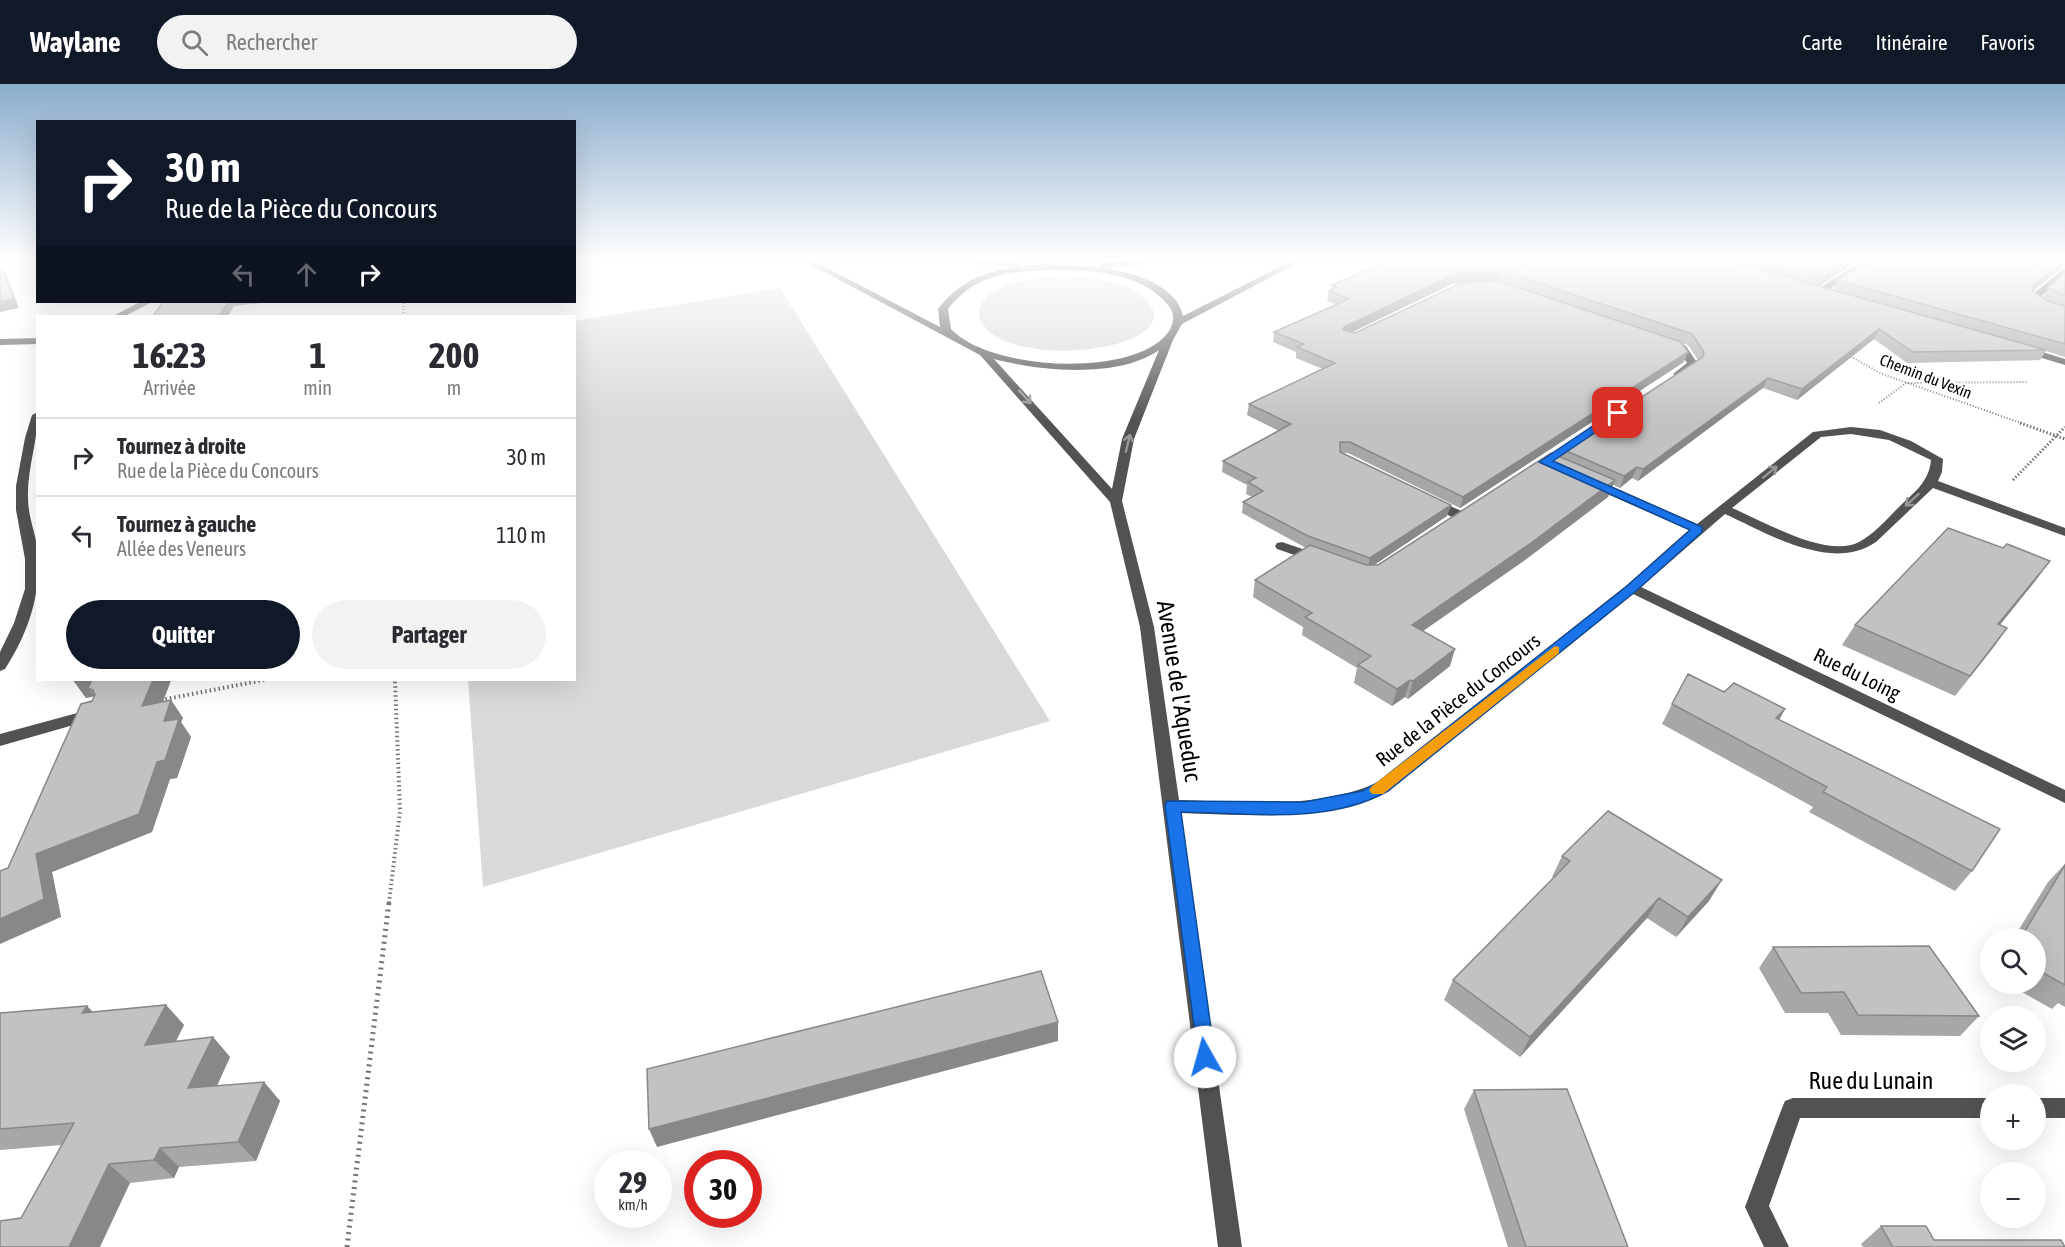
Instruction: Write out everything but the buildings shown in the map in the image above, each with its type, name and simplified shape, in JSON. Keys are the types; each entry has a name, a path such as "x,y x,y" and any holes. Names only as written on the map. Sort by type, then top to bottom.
{"street":[{"path":"908,314 985,355 1017,363 1073,367 1115,362 1148,352 1168,339"},
{"path":"944,314 945,327 957,340"},
{"path":"1178,314 1179,322 1194,314"},
{"name":"Avenue de l'Aqueduc","path":"1179,322 1168,339 1128,439 1116,501 1148,627 1230,1247"},
{"path":"1660,340 1682,348 1693,364 1663,384"},
{"path":"0,342 36,341"},
{"path":"2010,345 2065,362"},
{"name":"Avenue de l'Aqueduc","path":"985,355 1116,501"},
{"path":"0,666 28,607 33,577 32,546 22,510 23,483 31,435 36,421"},
{"name":"Rue de la Pièce du Concours","path":"1173,806 1292,809 1338,803 1366,796 1383,787 1632,588 1698,529 1817,434 1866,429 1915,446 1937,459 1936,472 1931,483"},
{"path":"1577,476 1698,529"},
{"path":"1725,509 1814,546 1841,551 1862,546 1931,483 2065,532"},
{"path":"1422,497 1461,516"},
{"path":"1281,546 1325,561"},
{"name":"Rue du Loing","path":"1632,588 2065,797"},
{"path":"0,740 98,712"},
{"name":"Rue du Lunain","path":"1777,1247 1757,1207 1793,1107 1980,1108"},
{"path":"2046,1108 2065,1108"}],"path":[{"name":"Chemin du Vexin","path":"1842,351 1882,374 2065,439"},
{"path":"1854,429 1862,415 1906,383 2032,382"},
{"path":"1989,504 2065,427"},
{"path":"98,712 259,681"},
{"path":"347,1247 400,812 395,681"}],"shaded area":[{"path":"617,314 796,314 1050,721 483,887 468,681 576,681 576,321"},
{"path":"979,314 1153,314 1154,317 1145,331 1123,342 1093,349 1059,351 1027,347 999,338 982,323"}],"slow traffic":[{"path":"1377,790 1555,650"}],"route":[{"path":"1205,1057 1173,806 1304,808 1366,796 1383,787 1632,588 1698,529 1545,462 1618,413"}]}
